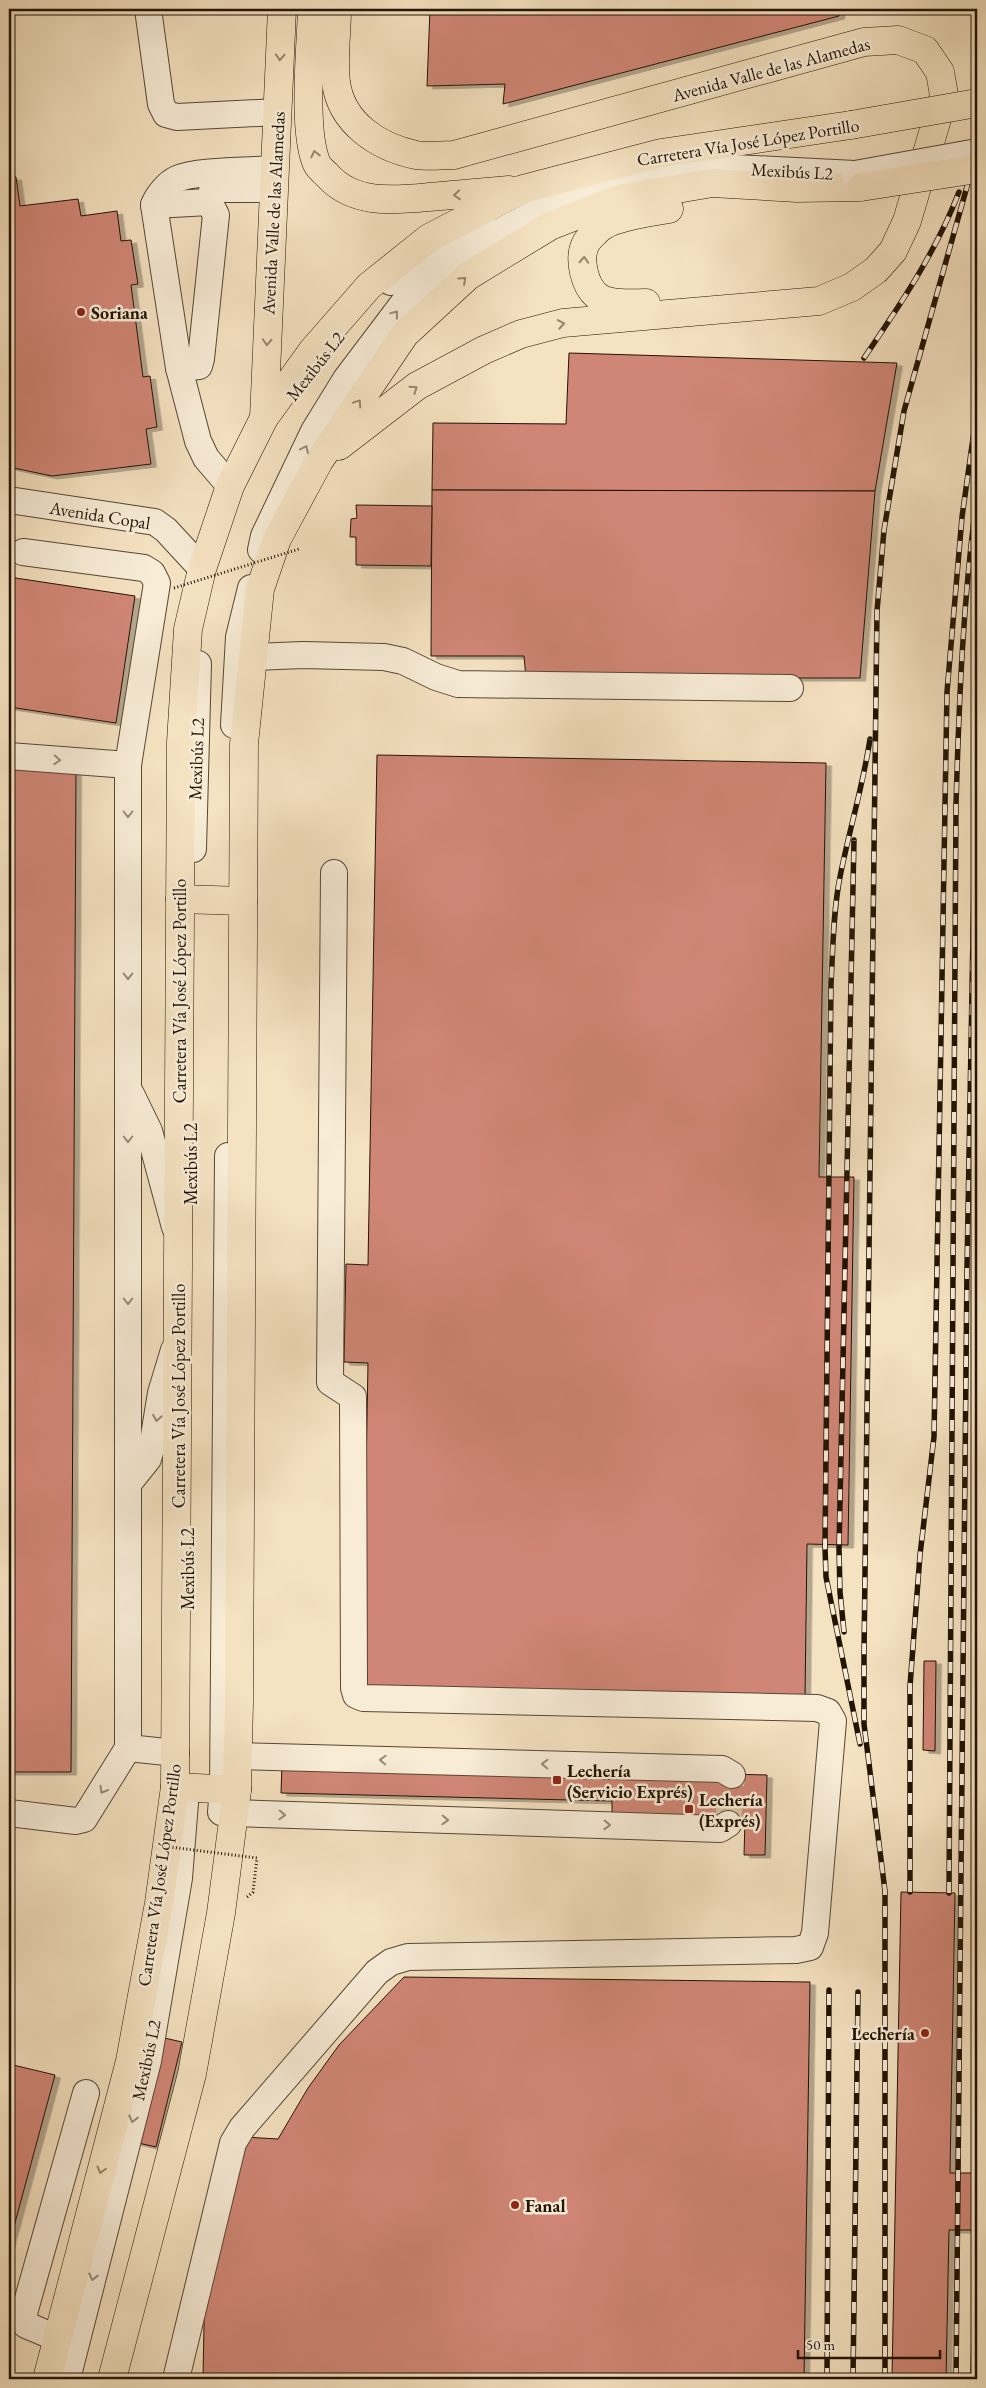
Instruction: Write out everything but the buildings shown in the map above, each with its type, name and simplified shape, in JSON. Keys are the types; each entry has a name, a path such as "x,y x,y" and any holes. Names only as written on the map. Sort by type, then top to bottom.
{"main road":[{"name":"Avenida Valle de las Alamedas","path":"264,418 282,9"},
{"path":"312,9 309,95 311,135 318,164 332,181 348,191 388,201 523,189"},
{"name":"Avenida Valle de las Alamedas","path":"319,461 417,386 484,350 521,334 563,323 726,310 819,300 852,287 876,270 893,251 907,221 944,95 940,72 926,50 898,40 864,42 454,155 418,155 384,146 362,130 346,111 336,83 337,9"},
{"name":"Carretera Vía José López Portillo","path":"47,2379 130,2061 180,1788 176,1753 178,1238 186,900 180,742 188,629 202,569 230,486 264,418 313,350 369,286 429,238 523,189 661,153 853,129 977,104"},
{"name":"Carretera Vía José López Portillo","path":"112,2379 192,2074 221,1913 231,1798 239,1756 236,901 244,744 260,589 277,539 319,461 406,334 468,276 550,226 620,199 712,183 797,188 858,180 977,169"},
{"path":"726,310 698,302 617,304 598,297 587,282 583,264 586,243 603,226 641,214 797,188"},
{"path":"186,900 236,901"},
{"path":"180,1788 231,1798"}],"street":[{"path":"148,9 162,104 166,114 177,117 193,117 278,112"},
{"name":"Mexibús L2","path":"67,2379 148,2061 179,1878 186,900 199,631 229,521 251,462 284,406 327,348 377,291 505,206 604,175 654,164 853,129 977,111"},
{"name":"Mexibús L2","path":"102,2379 190,2044 231,1798 236,901 233,741 239,637 264,536 314,431 346,379 405,301 480,242 544,208 611,184 715,167 858,180 977,152"},
{"path":"230,486 210,462 198,441 179,368 154,205 156,198 174,179 189,175 274,185"},
{"path":"179,368 199,366 201,360 214,189 274,185"},
{"path":"154,205 213,209"},
{"name":"Avenida Copal","path":"9,500 155,522 166,530 202,569"},
{"path":"9,1813 76,1821 84,1819 128,1748 128,765 156,583 152,573 144,568 23,552"},
{"path":"253,657 303,655 384,657 403,661 436,677 458,684 790,688"},
{"path":"9,756 128,765"},
{"path":"176,2379 233,2143 242,2128 377,1972 391,1962 408,1957 796,1950 810,1947 816,1933 833,1721 828,1712 816,1708 363,1698 356,1695 354,1688 353,1397 330,1382 334,873"},
{"path":"128,1089 149,1131 156,1163 178,1238"},
{"path":"128,1484 148,1458 153,1442 161,1393 178,1337"},
{"path":"128,1748 176,1753"},
{"path":"239,1756 722,1769 732,1775"},
{"path":"231,1798 720,1829 728,1824"},
{"path":"58,2338 26,2325 24,2313 86,2093"}],"path":[{"path":"174,588 299,549"},
{"path":"162,1846 257,1858 253,1892"}],"tunnel":[{"path":"728,1824 732,1775"}],"railway":[{"path":"885,2379 885,1891 864,1724 877,611 884,530 904,411 977,151"},
{"path":"864,358 904,298 928,257 940,236 959,192"},
{"path":"910,1892 910,1686 920,1555 934,1437 947,692 962,517 977,410"},
{"path":"949,1893 956,805 962,650 977,496"},
{"path":"956,2379 967,1268 977,712"},
{"path":"860,1744 826,1577 825,1547 831,984 836,904 840,877 864,774 870,739"},
{"path":"844,1632 840,1592 839,1549 854,840"},
{"path":"827,2379 829,1990"},
{"path":"853,2379 858,1992"},
{"path":"973,2379 977,2185"}],"place":[{"name":"Soriana","path":"81,312"},
{"name":"Lechería (Servicio Exprés)","path":"557,1780"},
{"name":"Lechería (Exprés)","path":"689,1809"},
{"name":"Lechería","path":"925,2033"},
{"name":"Fanal","path":"515,2205"}]}
